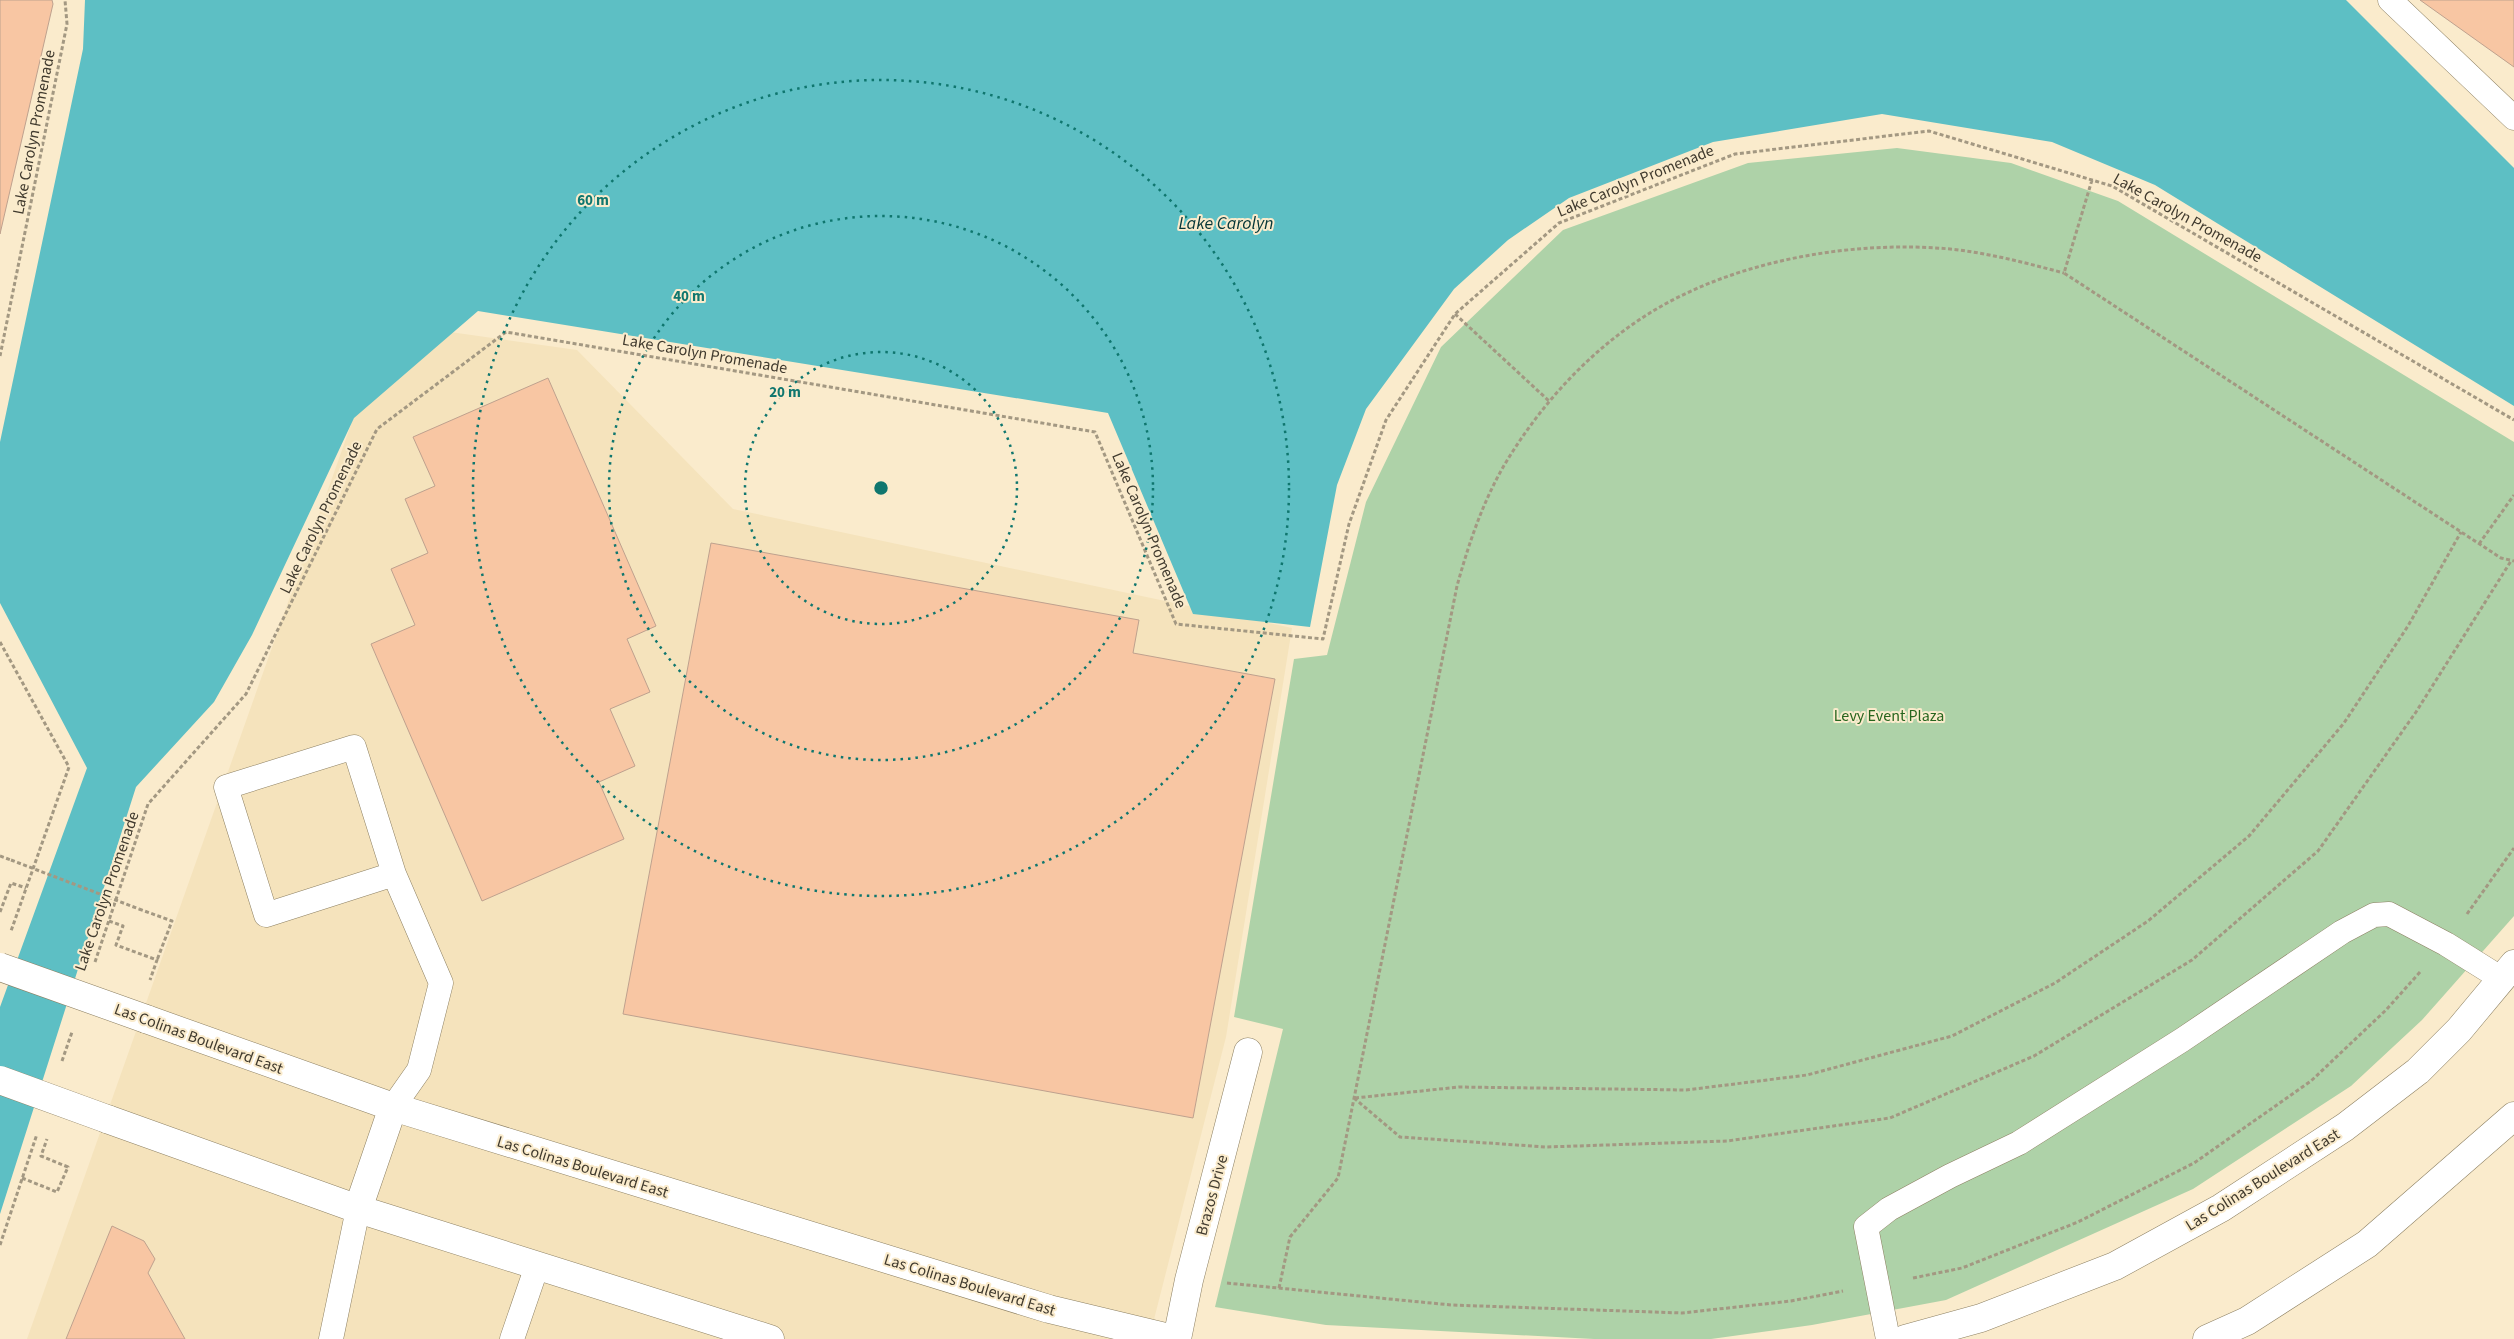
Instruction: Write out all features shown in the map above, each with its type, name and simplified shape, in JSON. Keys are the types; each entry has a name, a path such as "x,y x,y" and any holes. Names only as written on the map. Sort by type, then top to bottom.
{"main road":[{"name":"Las Colinas Boulevard East","path":"0,967 393,1107 1049,1309 1175,1339"},
{"name":"Las Colinas Boulevard East","path":"1905,1339 1981,1318 2115,1266 2221,1208 2345,1127 2418,1071 2510,977"},
{"name":"Brazos Drive","path":"1175,1339 1248,1052"},
{"path":"0,1080 358,1209 770,1339"},
{"path":"358,1209 393,1107"},
{"path":"2207,1339 2247,1320 2367,1244 2514,1116"}],"lane":[{"path":"2390,0 2514,118"},
{"path":"393,1107 419,1070 440,983 394,874 354,747 226,787 266,916 394,874"},
{"path":"1888,1339 1866,1227 1889,1209 1950,1176 2019,1144 2182,1040 2342,932 2374,915 2389,914 2510,977"},
{"path":"331,1339 358,1209"},
{"path":"512,1339 537,1266"}],"path":[{"name":"Lake Carolyn Promenade","path":"0,356 67,24 65,0"},
{"name":"Lake Carolyn Promenade","path":"93,967 148,804 246,694 376,430 506,332 1095,432 1176,624 1323,640 1349,524 1386,420 1455,314 1559,222 1735,154 1929,131 2112,186 2514,420"},
{"path":"2064,273 2092,180"},
{"path":"1279,1288 1290,1237 1338,1178 1354,1098 1457,586 1470,540 1489,494 1512,452 1550,402 1571,376 1607,344 1645,316 1691,292 1724,280 1790,259 1840,251 1892,247 1950,249 2008,258 2064,273 2479,544 2501,558 2512,561 2416,712 2318,851 2192,960 2034,1056 1890,1118 1727,1141 1546,1147 1400,1137 1354,1098"},
{"path":"1455,314 1550,402"},
{"path":"2479,544 2514,495"},
{"path":"1354,1098 1458,1087 1686,1090 1807,1075 1952,1036 1960,1032 2055,983 2148,921 2249,836 2344,723 2408,626 2461,532"},
{"path":"0,642 69,767 10,933"},
{"path":"0,856 172,921 149,981"},
{"path":"0,912 11,883 26,888"},
{"path":"109,921 123,926 116,945 157,960"},
{"path":"60,1068 72,1031"},
{"path":"0,1245 38,1132"},
{"path":"22,1178 57,1192 68,1167 41,1156 47,1140"}],"shaded area":[{"path":"387,323 577,350 733,509 1292,628 1226,1037 1149,1339 27,1339"}],"green space":[{"name":"Levy Event Plaza","path":"1897,148 2011,163 2118,201 2514,442 2514,916 2422,1020 2351,1086 2193,1189 1946,1300 1812,1325 1711,1339 1594,1339 1326,1325 1215,1307 1283,1029 1234,1017 1294,659 1327,655 1366,502 1441,347 1563,230 1748,163"}],"water":[{"name":"Lake Carolyn","path":"85,0 2346,0 2514,168 2514,406 2155,185 2052,142 1882,114 1713,142 1569,198 1508,240 1454,289 1366,409 1337,485 1310,627 1193,614 1108,413 478,311 354,418 252,635 214,702 136,787 0,1214 0,1007 87,768 0,603 0,442 83,49"}],"building":[{"path":"0,0 52,0 53,4 0,234"},
{"path":"2420,0 2514,0 2514,67"},
{"path":"548,378 656,626 627,639 650,692 610,709 635,766 599,782 624,839 482,901 371,644 415,625 391,569 428,553 405,499 435,486 413,437"},
{"path":"711,543 1139,620 1133,653 1275,679 1193,1118 623,1014"},
{"path":"112,1226 144,1241 155,1259 148,1273 185,1339 66,1339"}]}
